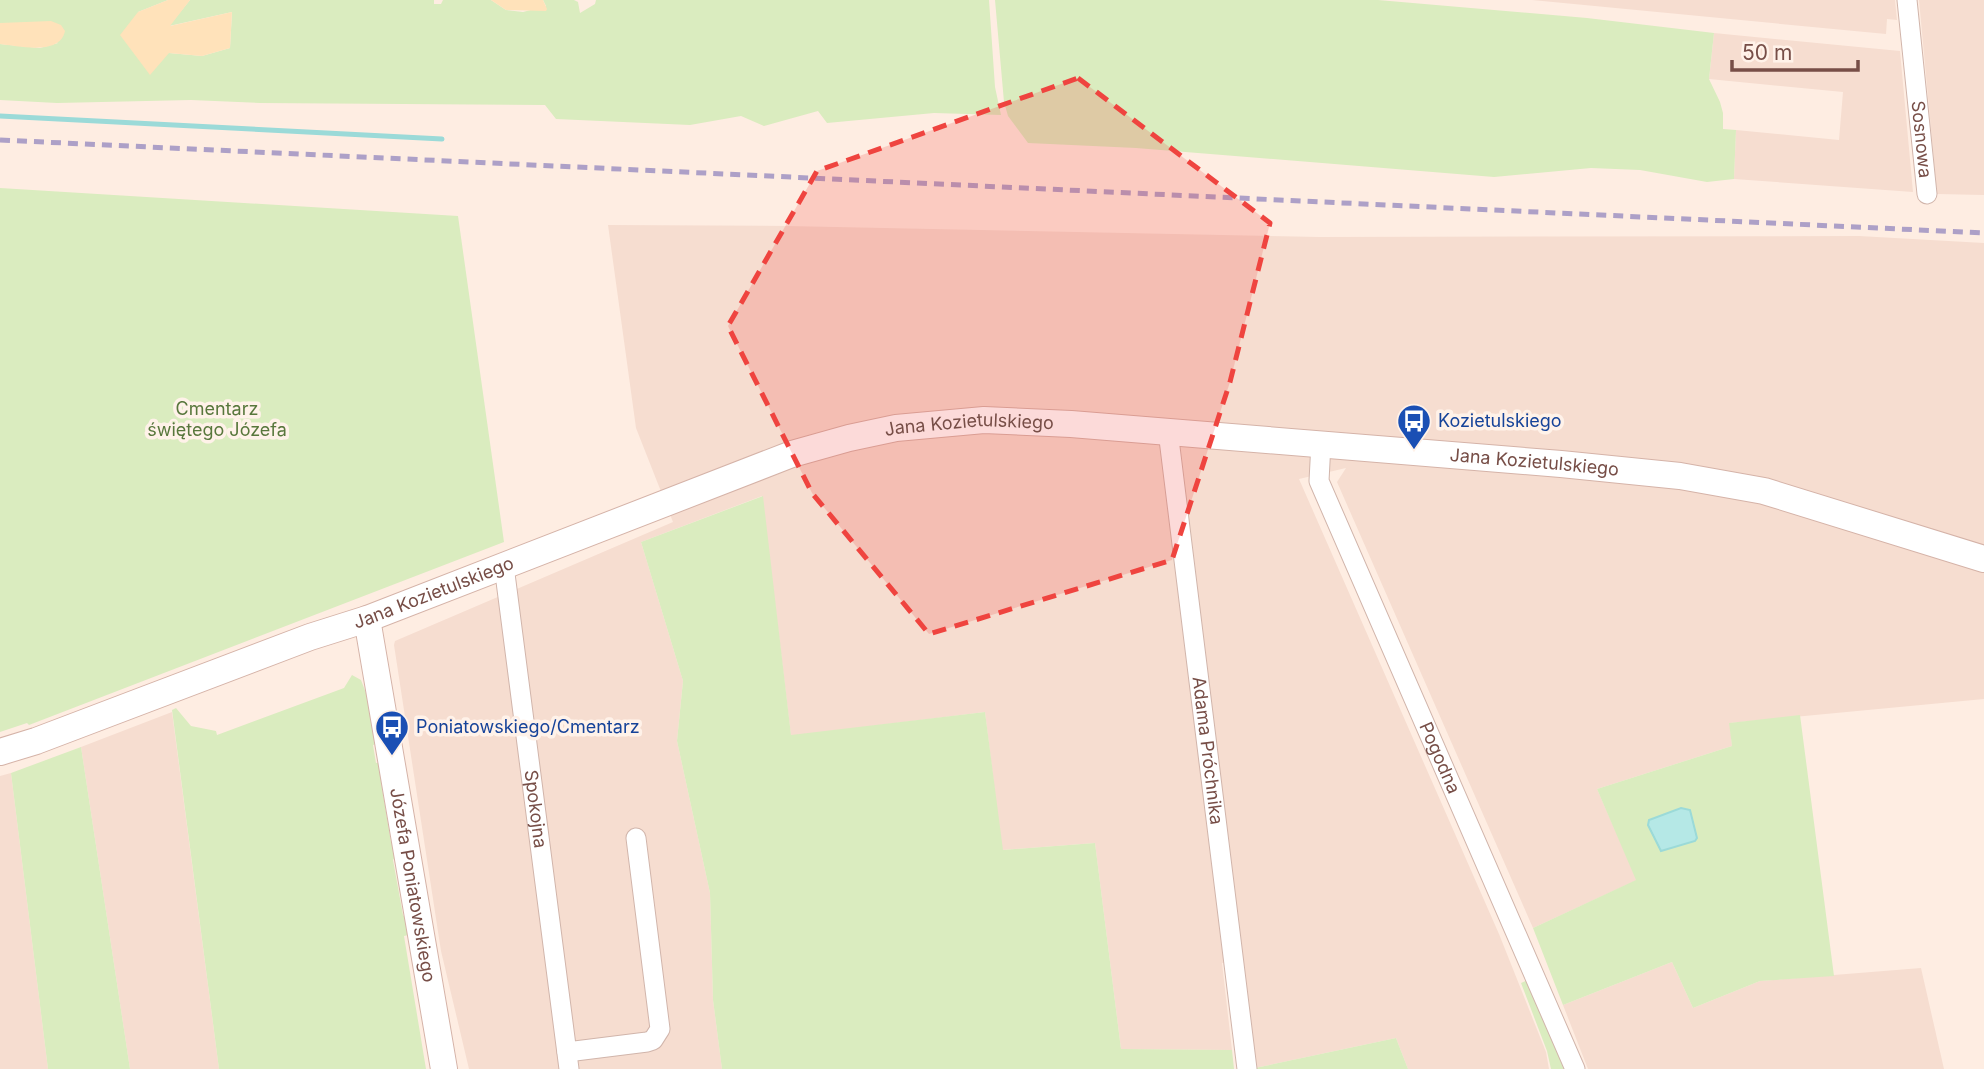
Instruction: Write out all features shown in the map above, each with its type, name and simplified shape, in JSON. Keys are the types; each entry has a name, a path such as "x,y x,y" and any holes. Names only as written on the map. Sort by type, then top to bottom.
{"main road":[{"name":"Jana Kozietulskiego","path":"0,752 367,618 792,454 896,428 984,420 1027,421 1574,465 1715,481 1805,502 1984,559"},
{"name":"Józefa Poniatowskiego","path":"367,618 444,1069"}],"street":[{"name":"Sosnowa","path":"1907,0 1927,194"},
{"name":"Adama Próchnika","path":"1168,431 1247,1069"},
{"name":"Pogodna","path":"1321,443 1319,481 1575,1069"},
{"name":"Spokojna","path":"504,566 568,1060 653,1040 660,1029 636,838"}],"highlighted area":[{"path":"1078,78 1270,223 1230,382 1172,560 929,634 812,493 728,326 817,171"}],"shaded area":[{"path":"1532,0 1895,0 1897,20 1887,19 1886,34"},
{"path":"1919,0 1984,0 1984,195 1937,194"},
{"path":"1714,33 1900,51 1913,192 1734,179 1736,130 1839,140 1843,92 1709,79"},
{"path":"608,225 1319,237 1859,236 1984,243 1984,699 1730,723 1732,746 1597,789 1637,880 1533,928 1337,482 1346,468 1299,479 1499,934 1546,1052 1549,1069 1408,1069 1396,1038 1255,1068 1242,960 1222,963 1232,1050 1121,1049 1095,843 1002,850 985,712 791,736 762,496 641,542 683,681 677,741 710,893 713,1000 722,1069 469,1069 441,951 394,645 395,641 673,522 636,428"},
{"path":"172,712 219,1069 130,1069 81,747"},
{"path":"11,773 48,1069 0,1069 0,776"},
{"path":"1672,962 1693,1008 1760,981 1921,968 1944,1069 1588,1069 1563,1005"}],"green space":[{"path":"0,0 168,0 138,12 169,53 202,56 230,48 232,12 169,26 190,0 434,0 434,4 441,4 443,0 491,0 506,10 523,12 546,6 543,0 574,0 578,2 580,13 595,4 596,0 989,0 995,87 1001,115 934,113 827,123 818,111 764,126 741,116 690,125 556,119 545,105 191,100 57,103 0,100 0,44 40,48 58,43 19,24 0,23"},
{"path":"995,0 1378,0 1587,18 1714,33 1709,79 1720,102 1723,129 1736,130 1734,179 1707,182 1640,170 1591,168 1494,177 1136,148 1028,143 1008,116 1004,102"},
{"name":"Cmentarz świętego Józefa","path":"0,188 458,216 504,542 29,725 27,723 0,732"},
{"path":"763,496 791,735 985,712 1003,850 1095,843 1121,1049 1232,1050 1234,1069 722,1069 713,1000 710,893 677,741 683,681 641,542"},
{"path":"352,675 361,680 369,701 376,744 373,745 376,763 384,762 381,782 391,842 399,851 393,860 403,915 411,924 413,934 404,936 426,1069 219,1069 172,710 176,708 191,726 216,731 217,735 344,688"},
{"path":"1800,715 1834,976 1760,981 1693,1008 1672,962 1563,1005 1533,928 1636,880 1597,789 1732,746 1729,723"},
{"path":"81,747 130,1069 48,1069 11,773"},
{"path":"1528,980 1568,1069 1551,1069 1547,1051 1521,983"},
{"path":"1396,1038 1408,1069 1255,1069 1255,1068"}],"sand":[{"path":"168,0 190,0 170,26 232,12 230,48 202,56 169,53 150,75 120,35 138,12"},
{"path":"491,0 543,0 547,9 506,10"},
{"path":"51,21 61,25 65,31 62,39 55,44 38,48 0,44 0,23"}],"water":[{"path":"1681,808 1690,810 1697,838 1695,841 1661,851 1648,825 1649,820"}],"waterway":[{"path":"0,116 442,139"}],"railway":[{"path":"0,140 1984,233"}],"place":[{"name":"Kozietulskiego","path":"1414,451"},
{"name":"Poniatowskiego/Cmentarz","path":"392,757"}]}
